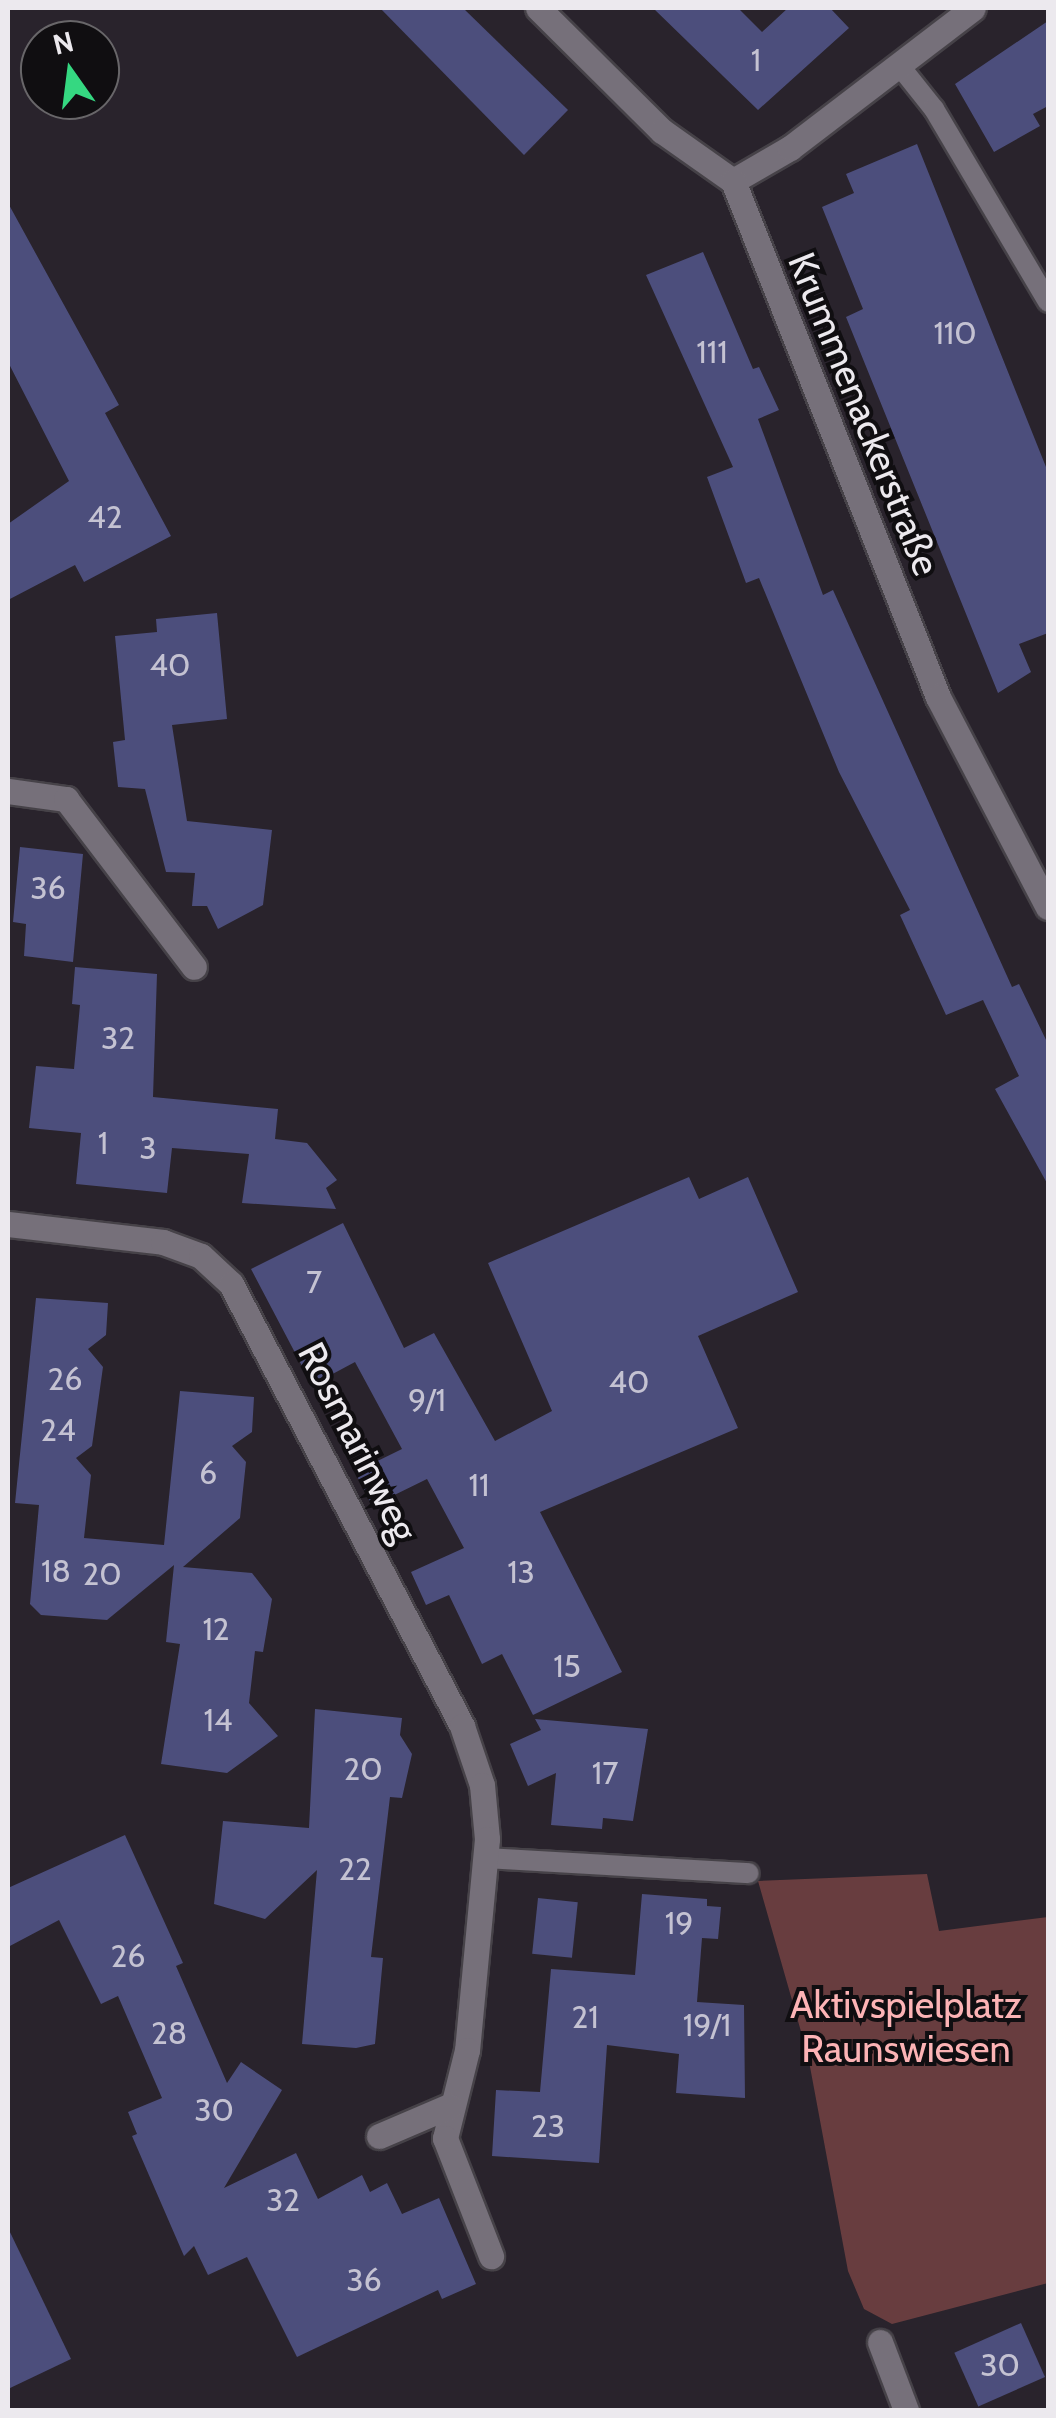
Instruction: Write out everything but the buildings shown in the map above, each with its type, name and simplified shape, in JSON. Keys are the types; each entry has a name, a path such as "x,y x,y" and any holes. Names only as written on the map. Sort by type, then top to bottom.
{"street":[{"path":"538,8 662,132 733,181 790,148 972,8"},
{"name":"Krummenackerstraße","path":"733,181 938,698 1048,906"},
{"path":"8,791 66,799 194,967"},
{"name":"Rosmarinweg","path":"8,1224 178,1246 211,1264 240,1296 462,1726 482,1784 486,1858 468,2050 449,2106 449,2160 491,2256"},
{"path":"379,2136 449,2106"},
{"path":"880,2342 906,2410"}],"lane":[{"path":"899,65 934,109 1048,302"},
{"path":"486,1858 749,1873"}],"green space":[{"name":"Aktivspielplatz Raunswiesen","path":"927,1874 939,1931 1048,1917 1048,2283 892,2324 864,2309 848,2271 808,2056 758,1881"}]}
